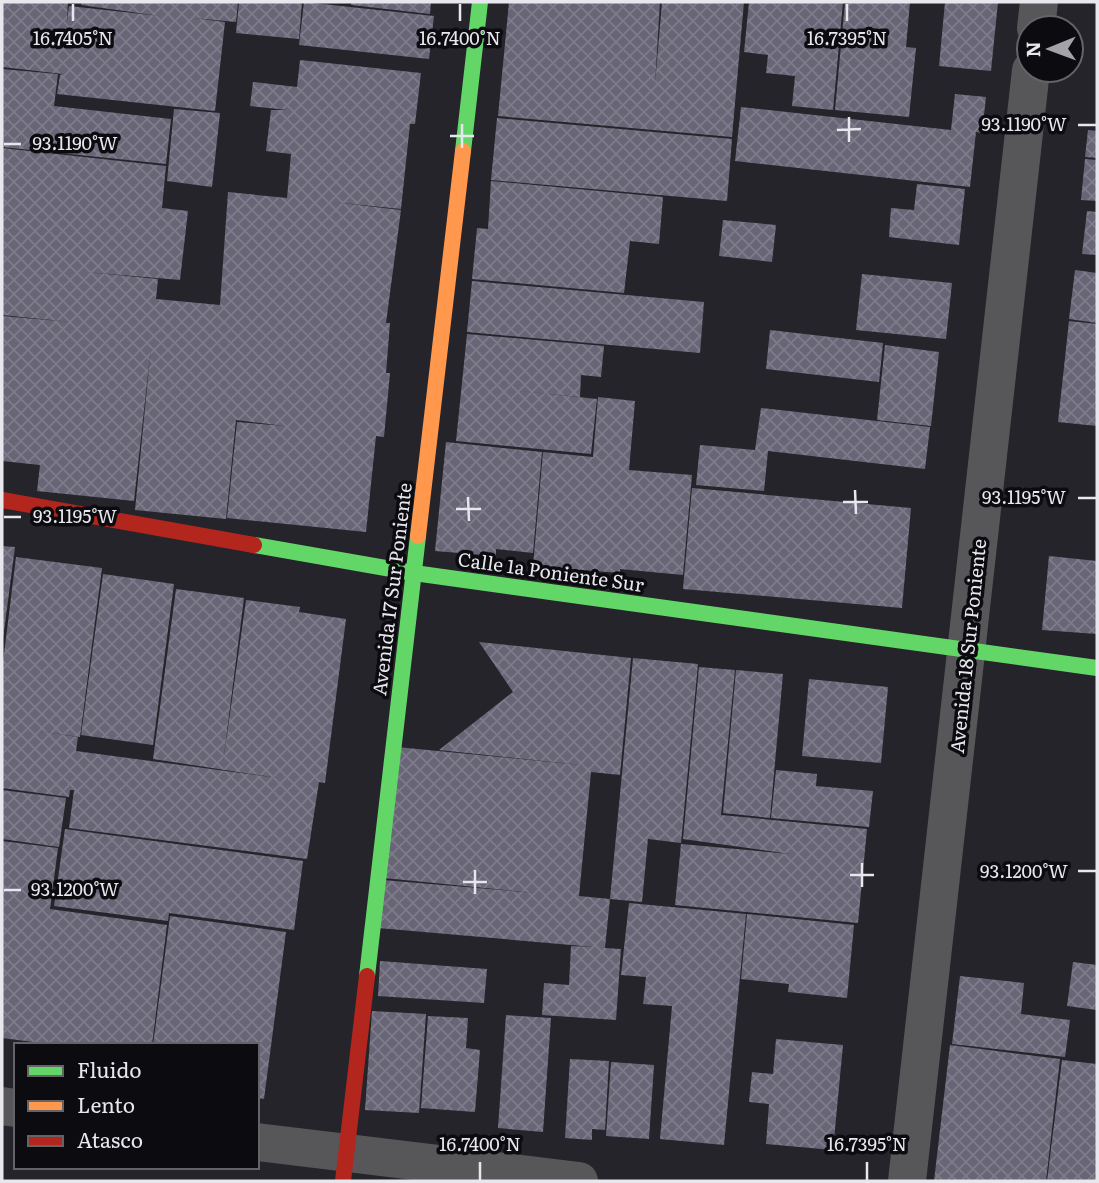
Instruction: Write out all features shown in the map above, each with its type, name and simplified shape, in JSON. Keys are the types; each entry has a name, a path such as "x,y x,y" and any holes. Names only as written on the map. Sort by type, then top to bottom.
{"street":[{"name":"Avenida 17 Sur Poniente","path":"344,1168 480,2"},
{"name":"Avenida 18 Sur Poniente","path":"907,1181 1029,84"},
{"name":"Calle 1a Poniente Sur","path":"2,500 414,573 1097,668"},
{"path":"259,1143 344,1168 579,1181"}],"building":[{"path":"2,2 68,2 67,22 69,6 160,16 81,5 82,2 238,2 236,22 193,18 225,22 215,111 57,94 60,75 63,74 2,67"},
{"path":"239,2 302,2 299,39 236,33"},
{"path":"304,2 434,16 429,59 299,45"},
{"path":"351,2 431,2 430,14 351,5"},
{"path":"509,2 660,2 655,84 662,2 744,2 732,137 498,116"},
{"path":"749,2 843,2 833,110 792,106 795,76 766,73 768,55 744,52"},
{"path":"845,2 910,2 906,47 916,48 909,117 835,110"},
{"path":"945,2 998,2 991,71 939,66"},
{"path":"300,60 421,73 415,124 410,124 401,209 333,202 401,210 386,323 390,323 386,373 390,373 384,437 376,436 366,532 227,518 237,422 285,426 236,420 226,519 135,510 151,347 134,501 37,491 40,465 2,461 2,316 71,322 2,315 2,148 166,166 162,208 188,211 180,280 86,272 158,279 156,299 220,305 228,192 287,198 291,154 266,151 271,110 287,110 250,106 253,82 297,87"},
{"path":"2,69 58,74 54,106 171,119 166,164 2,147"},
{"path":"955,94 986,97 982,133 976,132 970,187 735,161 741,107 951,130"},
{"path":"174,109 220,113 212,187 167,181"},
{"path":"497,118 732,139 727,201 491,180"},
{"path":"1088,130 1097,131 1097,158 1085,157"},
{"path":"1085,159 1097,160 1097,201 1081,200"},
{"path":"491,181 663,197 659,244 630,241 624,293 472,279 477,228 488,229"},
{"path":"917,184 965,189 959,245 889,237 891,208 914,210"},
{"path":"1087,211 1097,212 1097,255 1082,254"},
{"path":"723,220 776,225 772,262 719,256"},
{"path":"1075,270 1097,273 1097,323 1069,319"},
{"path":"862,274 952,283 946,339 856,330"},
{"path":"472,281 704,302 700,353 467,332"},
{"path":"1069,321 1097,324 1097,426 1058,422"},
{"path":"770,330 883,343 879,382 766,369"},
{"path":"467,334 604,346 601,377 581,375 580,397 510,390 597,399 591,454 456,441"},
{"path":"885,345 939,352 931,426 877,420"},
{"path":"598,397 635,401 629,470 692,475 683,575 620,569 620,573 533,566 543,452 593,457"},
{"path":"761,408 930,427 925,469 768,451 764,491 696,485 700,445 755,450"},
{"path":"446,442 542,452 533,553 496,549 496,556 435,551"},
{"path":"692,488 911,508 902,608 683,589"},
{"path":"2,546 15,547 3,639 2,639"},
{"path":"1049,556 1097,561 1097,634 1042,630"},
{"path":"16,557 102,568 80,737 31,730 78,737 76,751 278,778 153,759 176,589 244,598 223,763 246,600 300,607 299,612 346,619 325,783 319,782 307,859 69,828 74,790 70,790 69,797 2,788 2,670"},
{"path":"103,574 174,584 153,745 81,735"},
{"path":"479,642 631,658 620,775 591,772 579,896 610,899 605,948 621,949 616,1020 542,1015 544,983 569,985 571,946 594,947 378,928 383,880 535,893 384,878 397,747 591,766 439,750 513,692"},
{"path":"633,658 698,664 681,843 648,839 642,902 610,899"},
{"path":"699,667 735,670 721,815 867,829 858,923 675,905 681,844 790,854 683,839"},
{"path":"736,670 783,674 770,818 723,813"},
{"path":"809,679 888,687 881,763 802,756"},
{"path":"776,770 817,774 816,786 873,791 869,827 771,818"},
{"path":"2,790 66,798 59,847 2,839"},
{"path":"65,829 303,861 294,930 169,913 168,921 54,906"},
{"path":"2,841 58,848 50,909 167,925 152,1043 33,1043 2,1038"},
{"path":"629,903 746,914 724,1145 660,1139 672,1006 643,1004 646,977 621,975"},
{"path":"747,914 854,925 847,998 788,992 789,984 741,979"},
{"path":"170,916 286,932 264,1099 259,1098 259,1043 153,1043"},
{"path":"380,961 487,969 484,1003 378,996"},
{"path":"1073,962 1097,965 1097,1010 1067,1006"},
{"path":"960,976 1024,983 1021,1014 1070,1020 1065,1057 952,1044"},
{"path":"372,1011 426,1014 419,1113 365,1110"},
{"path":"506,1015 551,1018 543,1132 498,1128"},
{"path":"428,1016 468,1018 466,1048 480,1050 475,1112 421,1108"},
{"path":"776,1039 843,1045 833,1150 766,1144 769,1104 749,1102 752,1072 773,1074"},
{"path":"950,1045 1060,1059 1046,1181 934,1181"},
{"path":"570,1059 609,1061 605,1130 592,1129 592,1140 565,1138"},
{"path":"1062,1060 1097,1064 1097,1181 1047,1181"},
{"path":"611,1062 654,1065 649,1139 606,1136"}],"traffic: fast":[{"path":"463,151 480,2"},
{"path":"367,976 418,536"},
{"path":"254,545 414,573 1097,668"}],"traffic: slow":[{"path":"418,536 463,151"}],"traffic: jam":[{"path":"2,500 254,545"},
{"path":"343,1181 367,976"}]}
